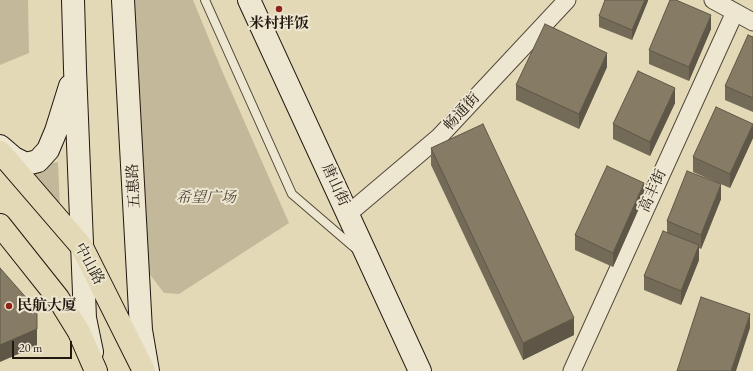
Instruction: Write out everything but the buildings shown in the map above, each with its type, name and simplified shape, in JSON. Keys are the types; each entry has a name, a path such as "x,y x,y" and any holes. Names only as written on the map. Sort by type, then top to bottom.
{"main road":[{"path":"73,0 85,318 96,371"},
{"name":"五惠路","path":"123,0 141,330 148,371"},
{"path":"237,0 253,9"},
{"name":"唐山街","path":"253,9 420,371"},
{"path":"0,146 14,158 26,164 38,161 48,150 56,131 75,69"},
{"name":"中山路","path":"0,152 82,247 144,371"},
{"path":"0,225 58,298 79,332 96,371"}],"street":[{"name":"畅通街","path":"348,214 439,137 567,0"},
{"path":"713,0 753,22"},
{"name":"高丰街","path":"572,371 735,12"}],"lane":[{"path":"205,0 292,194 369,260"}],"green space":[{"path":"0,0 28,0 29,53 0,65"},
{"name":"希望广场","path":"133,0 193,0 223,73 289,223 179,294 164,293 148,272"},
{"path":"58,162 60,211 27,176 47,164"}],"place":[{"name":"米村拌饭","path":"279,9"},
{"name":"民航大厦","path":"9,306"}]}
